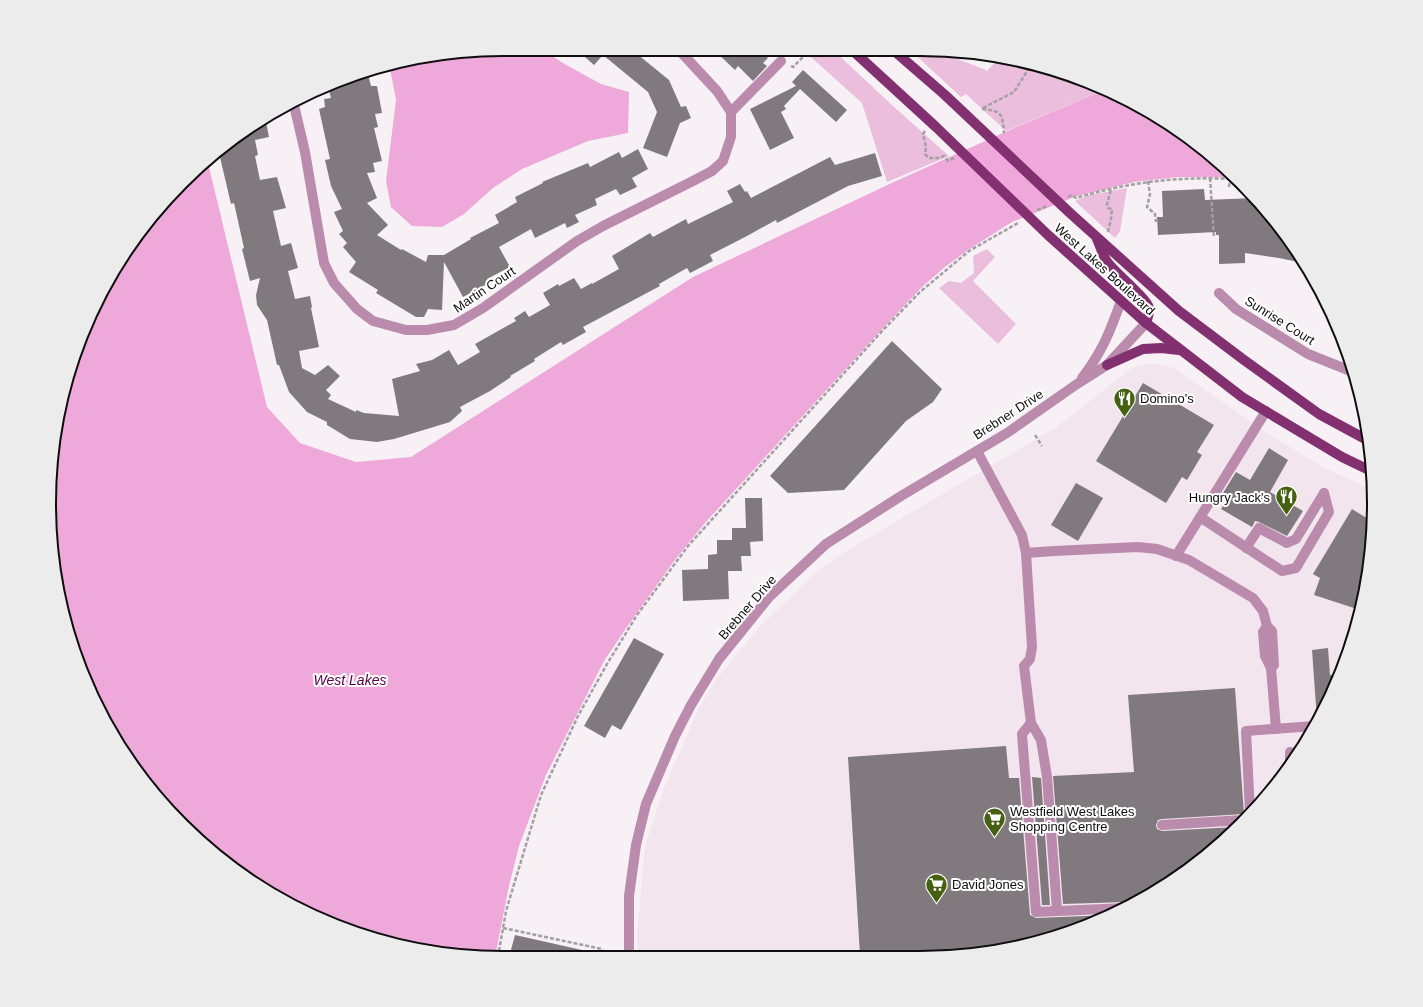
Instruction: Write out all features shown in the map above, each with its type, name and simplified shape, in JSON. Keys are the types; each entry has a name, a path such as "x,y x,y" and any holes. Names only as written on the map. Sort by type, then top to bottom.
{"main road":[{"name":"West Lakes Boulevard","path":"859,56 936,127 1048,235 1146,324 1242,397 1342,457 1365,468"},
{"name":"West Lakes Boulevard","path":"900,56 972,119 1070,213 1179,311 1319,414 1362,437"},
{"path":"1095,235 1107,263 1124,282 1144,299 1149,308 1146,324"},
{"path":"1107,366 1143,349 1161,348 1179,350"}],"street":[{"path":"684,56 717,91 731,112 779,63"},
{"name":"Martin Court","path":"295,108 305,152 324,263 334,283 357,309 373,321 406,330 427,330 454,325 483,308 577,241 712,170 723,161 728,149 731,137 731,112"},
{"name":"Sunrise Court","path":"1219,293 1236,310 1308,354 1346,369"},
{"name":"Brebner Drive","path":"1077,384 1096,360 1111,331 1121,301"},
{"name":"Brebner Drive","path":"629,951 629,896 636,845 646,804 675,736 691,705 718,660 770,597 826,544 901,496 1007,433 1077,384 1107,366 1146,324"},
{"path":"1176,556 1266,411"},
{"path":"977,450 1022,535 1026,553 1032,647 1030,659 1024,666 1031,723 1041,740 1048,776 1057,910"},
{"path":"1200,517 1246,548 1282,571 1296,568 1330,512 1324,493 1296,539 1287,543 1259,528 1246,548"},
{"path":"1026,553 1054,550 1138,547 1157,549 1188,560 1253,598 1263,611 1267,626 1263,632 1265,656 1271,668 1276,729"},
{"path":"1031,723 1022,734 1036,912 1109,908"},
{"path":"1250,806 1246,731 1307,727"},
{"path":"1162,825 1236,820"}],"path":[{"path":"779,63 793,67 804,56"},
{"path":"978,110 1014,92 1028,70"},
{"path":"982,109 995,110 1002,117 1004,135"},
{"path":"925,131 923,134 926,147 925,154 929,158 944,156"},
{"path":"1064,198 1072,195 1076,198 1112,188 1148,181 1177,178 1227,178"},
{"path":"1210,178 1214,237"},
{"path":"1148,181 1150,194 1146,203 1147,207 1155,214 1156,222"},
{"path":"1229,187 1230,181"},
{"path":"1107,234 1112,209 1108,208 1107,205 1112,188"},
{"path":"1036,210 1050,204"},
{"path":"499,951 506,911 541,795 582,710 607,664 637,616 688,546 883,330 920,292 945,270 969,251 1018,223 1014,220"},
{"path":"1035,435 1042,446"},
{"path":"503,928 602,949 602,951"}],"shaded area":[{"path":"810,56 839,56 949,156 887,182 862,103"},
{"path":"917,56 954,57 986,70 986,72 995,63 1007,65 1035,71 1098,93 1006,131 966,94 961,97"},
{"path":"1127,188 1120,231 1115,238 1075,201 1089,195"},
{"path":"987,249 995,257 973,281 1016,324 998,344 939,288 949,281 961,283 974,273 973,256"},
{"path":"1154,363 1174,368 1267,433 1323,467 1366,487 1366,533 1363,562 1352,619 1343,647 1333,675 1307,727 1275,776 1256,799 1215,840 1168,876 1117,905 1091,917 1035,936 978,947 949,950 638,951 637,936 645,846 664,788 699,708 715,681 759,627 820,569 851,548 1055,428 1132,368"}],"water":[{"path":"552,56 601,84 629,92 628,133 588,141 522,169 493,188 464,214 442,227 412,226 391,207 386,181 396,100 390,71 445,60 474,57"},
{"name":"West Lakes","path":"1098,93 1117,102 1168,131 1192,148 1226,177 1178,177 1134,182 1077,196 1012,222 968,250 945,267 923,286 885,326 705,523 674,561 604,661 546,775 519,846 509,886 496,951 445,947 388,936 332,917 280,891 231,859 208,840 167,799 131,752 102,701 90,675 71,619 60,562 57,533 57,474 60,445 71,388 90,332 102,306 131,255 148,231 167,208 209,166 267,407 300,443 356,462 411,457 693,277 896,181"}],"building":[{"path":"584,56 602,56 594,65"},
{"path":"604,56 640,56 669,80 681,107 686,106 691,118 680,123 667,157 643,148 657,112 648,92"},
{"path":"720,56 766,56 768,58 763,63 767,66 753,81 738,66 735,70"},
{"path":"803,70 847,110 836,122 800,89 784,106 786,109 781,112 794,138 770,150 750,109 796,86 792,82"},
{"path":"369,77 371,86 377,86 382,113 375,114 378,127 374,128 382,161 373,163 375,172 367,173 377,198 367,203 388,225 377,235 401,250 402,249 426,262 428,255 444,255 471,239 470,238 499,223 495,215 517,202 515,197 543,183 542,182 588,163 590,167 619,152 622,158 638,149 648,169 632,178 637,187 620,195 616,189 595,199 597,205 575,215 579,222 567,228 565,223 535,238 531,229 499,247 510,267 487,279 489,283 463,297 444,262 442,310 428,309 424,317 416,317 376,293 378,290 349,272 356,262 343,247 347,243 339,234 343,231 334,212 342,209 331,186 325,160 330,159 319,109 325,107 324,99 331,98 329,91"},
{"path":"266,124 269,137 255,140 258,155 255,156 260,180 277,177 286,208 273,211 281,246 291,243 298,268 288,271 295,299 310,296 319,347 299,351 302,368 315,375 328,365 340,376 326,390 331,395 328,399 356,412 356,410 364,413 399,416 392,379 420,371 416,364 432,360 449,350 458,365 480,352 475,344 516,321 514,318 525,311 529,317 550,305 543,293 558,284 559,286 574,278 581,289 592,284 619,269 612,256 650,233 653,237 686,219 688,224 733,202 727,191 740,184 751,198 830,157 835,165 875,153 882,176 848,186 777,223 776,220 710,255 713,261 690,273 687,268 659,284 660,286 583,327 586,332 563,345 561,342 534,359 535,361 510,376 511,377 490,391 460,407 462,411 450,422 394,439 377,442 350,439 327,425 327,422 307,412 289,392 279,365 277,365 267,320 257,305 256,295 260,278 250,281 242,249 244,248 234,203 231,204 220,157"},
{"path":"1204,189 1205,200 1247,198 1275,231 1296,262 1245,253 1245,263 1219,264 1219,235 1216,235 1216,232 1158,235 1157,217 1163,217 1162,191"},
{"path":"892,341 942,389 933,402 906,421 844,490 788,493 770,476"},
{"path":"1143,383 1214,425 1197,452 1202,455 1187,480 1182,477 1166,503 1096,461"},
{"path":"1269,448 1288,460 1270,492 1303,511 1287,536 1259,522 1255,521 1252,527 1221,509 1229,496 1223,493 1236,472 1250,480"},
{"path":"1076,483 1103,498 1078,541 1051,525"},
{"path":"745,498 762,498 763,541 750,542 751,556 741,556 742,571 728,571 729,599 683,601 682,570 708,569 708,555 717,554 717,540 732,540 732,528 746,528"},
{"path":"1352,509 1367,518 1363,562 1354,608 1314,595 1320,578 1313,574"},
{"path":"634,638 664,654 621,730 612,725 605,738 584,726"},
{"path":"1328,648 1330,675 1333,675 1316,710 1312,650"},
{"path":"1235,688 1244,812 1242,814 1158,820 1156,825 1157,829 1162,831 1228,827 1192,859 1168,876 1122,902 1063,904 1053,776 1134,772 1128,695"},
{"name":"Westfield West Lakes Shopping Centre","path":"1006,746 1009,778 1019,778 1030,915 1036,918 1094,916 1035,936 978,947 920,951 860,951 848,757"},
{"path":"1032,777 1041,778 1050,905 1042,905"},
{"path":"515,935 587,951 511,951"}],"place":[{"name":"Domino's","path":"1125,418"},
{"name":"Hungry Jack's","path":"1286,516"},
{"name":"Westfield West Lakes Shopping Centre","path":"995,838"},
{"name":"David Jones","path":"937,904"}]}
